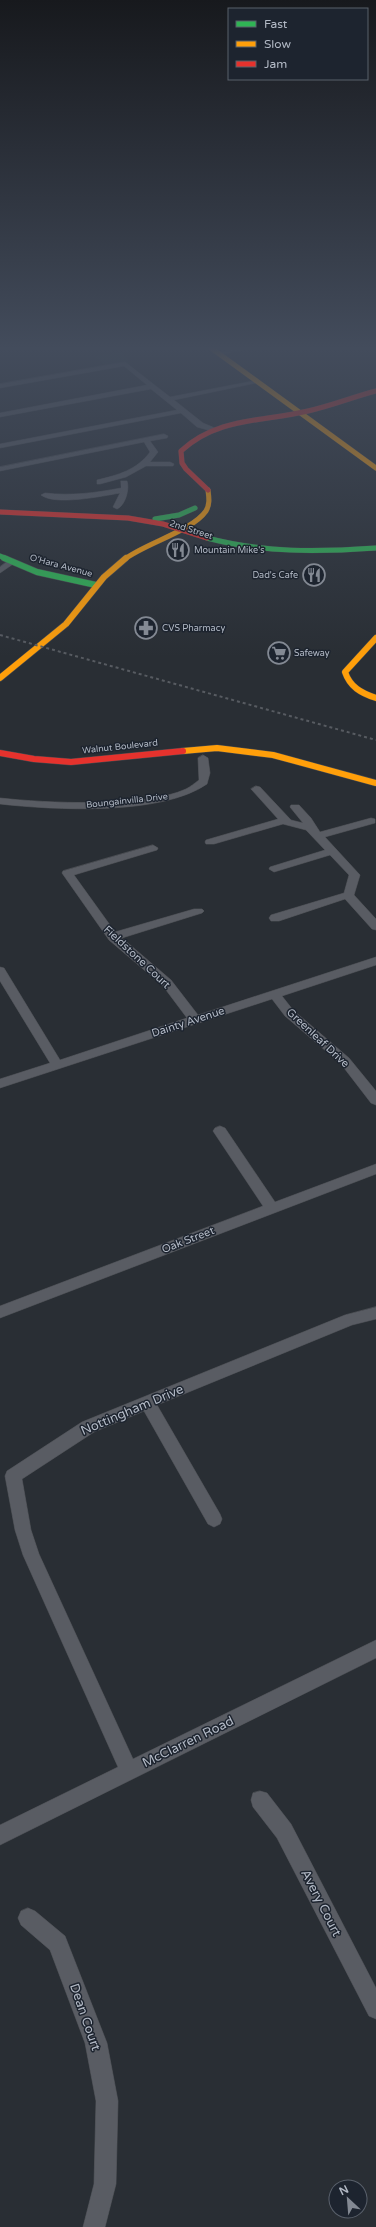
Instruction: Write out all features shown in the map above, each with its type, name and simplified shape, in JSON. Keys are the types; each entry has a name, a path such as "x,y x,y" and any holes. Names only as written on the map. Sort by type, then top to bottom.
{"street":[{"path":"0,469 101,449"},
{"path":"147,464 154,452 152,449"},
{"path":"181,529 194,523 205,513 209,507 210,498 204,484 182,465 180,452 182,449"},
{"path":"350,449 376,468"},
{"path":"0,678 75,615 100,579 127,558 170,530 188,516 196,500 190,483 168,459 147,464 123,477 100,482"},
{"path":"117,507 125,490 123,477"},
{"path":"45,495 67,498 83,498 125,490"},
{"path":"136,520 169,517 196,500"},
{"path":"0,512 106,516 136,520 170,530"},
{"name":"2nd Street","path":"0,518 103,521 157,531 181,529 227,544 278,552 314,553 376,548"},
{"name":"2nd Street","path":"170,530 228,551 269,558 314,560 376,555"},
{"path":"109,560 138,540"},
{"name":"O'Hara Avenue","path":"0,556 38,572 94,588"},
{"path":"1,569 12,562"},
{"name":"O'Hara Avenue","path":"1,569 22,575 83,585"},
{"path":"376,638 345,672 349,683 362,692 376,698"},
{"name":"Walnut Boulevard","path":"0,753 34,760 71,762 217,748 243,753 280,757 376,783"},
{"name":"Walnut Boulevard","path":"44,770 95,769 243,753"},
{"name":"Boungainvilla Drive","path":"1,803 47,806 98,805 176,795 190,791 203,781 205,775 203,758"},
{"path":"256,789 286,820 314,832 371,820"},
{"path":"295,807 307,820 314,832 354,875 348,896"},
{"path":"210,842 286,820"},
{"name":"Fieldstone Court","path":"153,848 67,873 97,917 113,937 167,983 196,1020"},
{"path":"274,869 333,851"},
{"path":"275,918 341,896 348,896 376,926"},
{"path":"113,937 198,911"},
{"name":"Dainty Avenue","path":"0,1084 376,961"},
{"path":"0,971 57,1065"},
{"name":"Greenleaf Drive","path":"274,994 289,1013 345,1061 376,1100"},
{"path":"220,1130 272,1208"},
{"name":"Oak Street","path":"0,1312 376,1169"},
{"name":"Nottingham Drive","path":"129,1771 31,1555 23,1530 13,1476 88,1427 148,1404 350,1319 376,1313"},
{"path":"148,1404 214,1519"},
{"name":"McClarren Road","path":"0,1835 376,1649"},
{"name":"Avery Court","path":"260,1800 284,1831 376,2009"},
{"name":"Dean Court","path":"28,1918 58,1943 96,2043 107,2101 104,2184 94,2227"}],"railway":[{"path":"0,635 376,740"}],"traffic: fast":[{"path":"155,519 179,515 195,508"},
{"path":"207,538 251,548 291,552 376,548"},
{"path":"0,556 37,572 96,585"}],"traffic: slow":[{"path":"350,449 376,468"},
{"path":"0,678 57,633 78,612 104,577 118,564 139,549 186,527 197,520 206,511 210,501 208,490"},
{"path":"376,638 345,672 347,678 357,690 376,698"},
{"path":"183,751 217,748 273,755 376,783"}],"traffic: jam":[{"path":"183,449 181,451 182,463 186,469 208,490"},
{"path":"0,512 128,518 163,524 207,538"},
{"path":"0,753 34,759 71,762 183,751"}],"place":[{"name":"Mountain Mike's","path":"178,550"},
{"name":"Dad's Cafe","path":"314,575"},
{"name":"CVS Pharmacy","path":"146,628"},
{"name":"Safeway","path":"279,653"}]}
